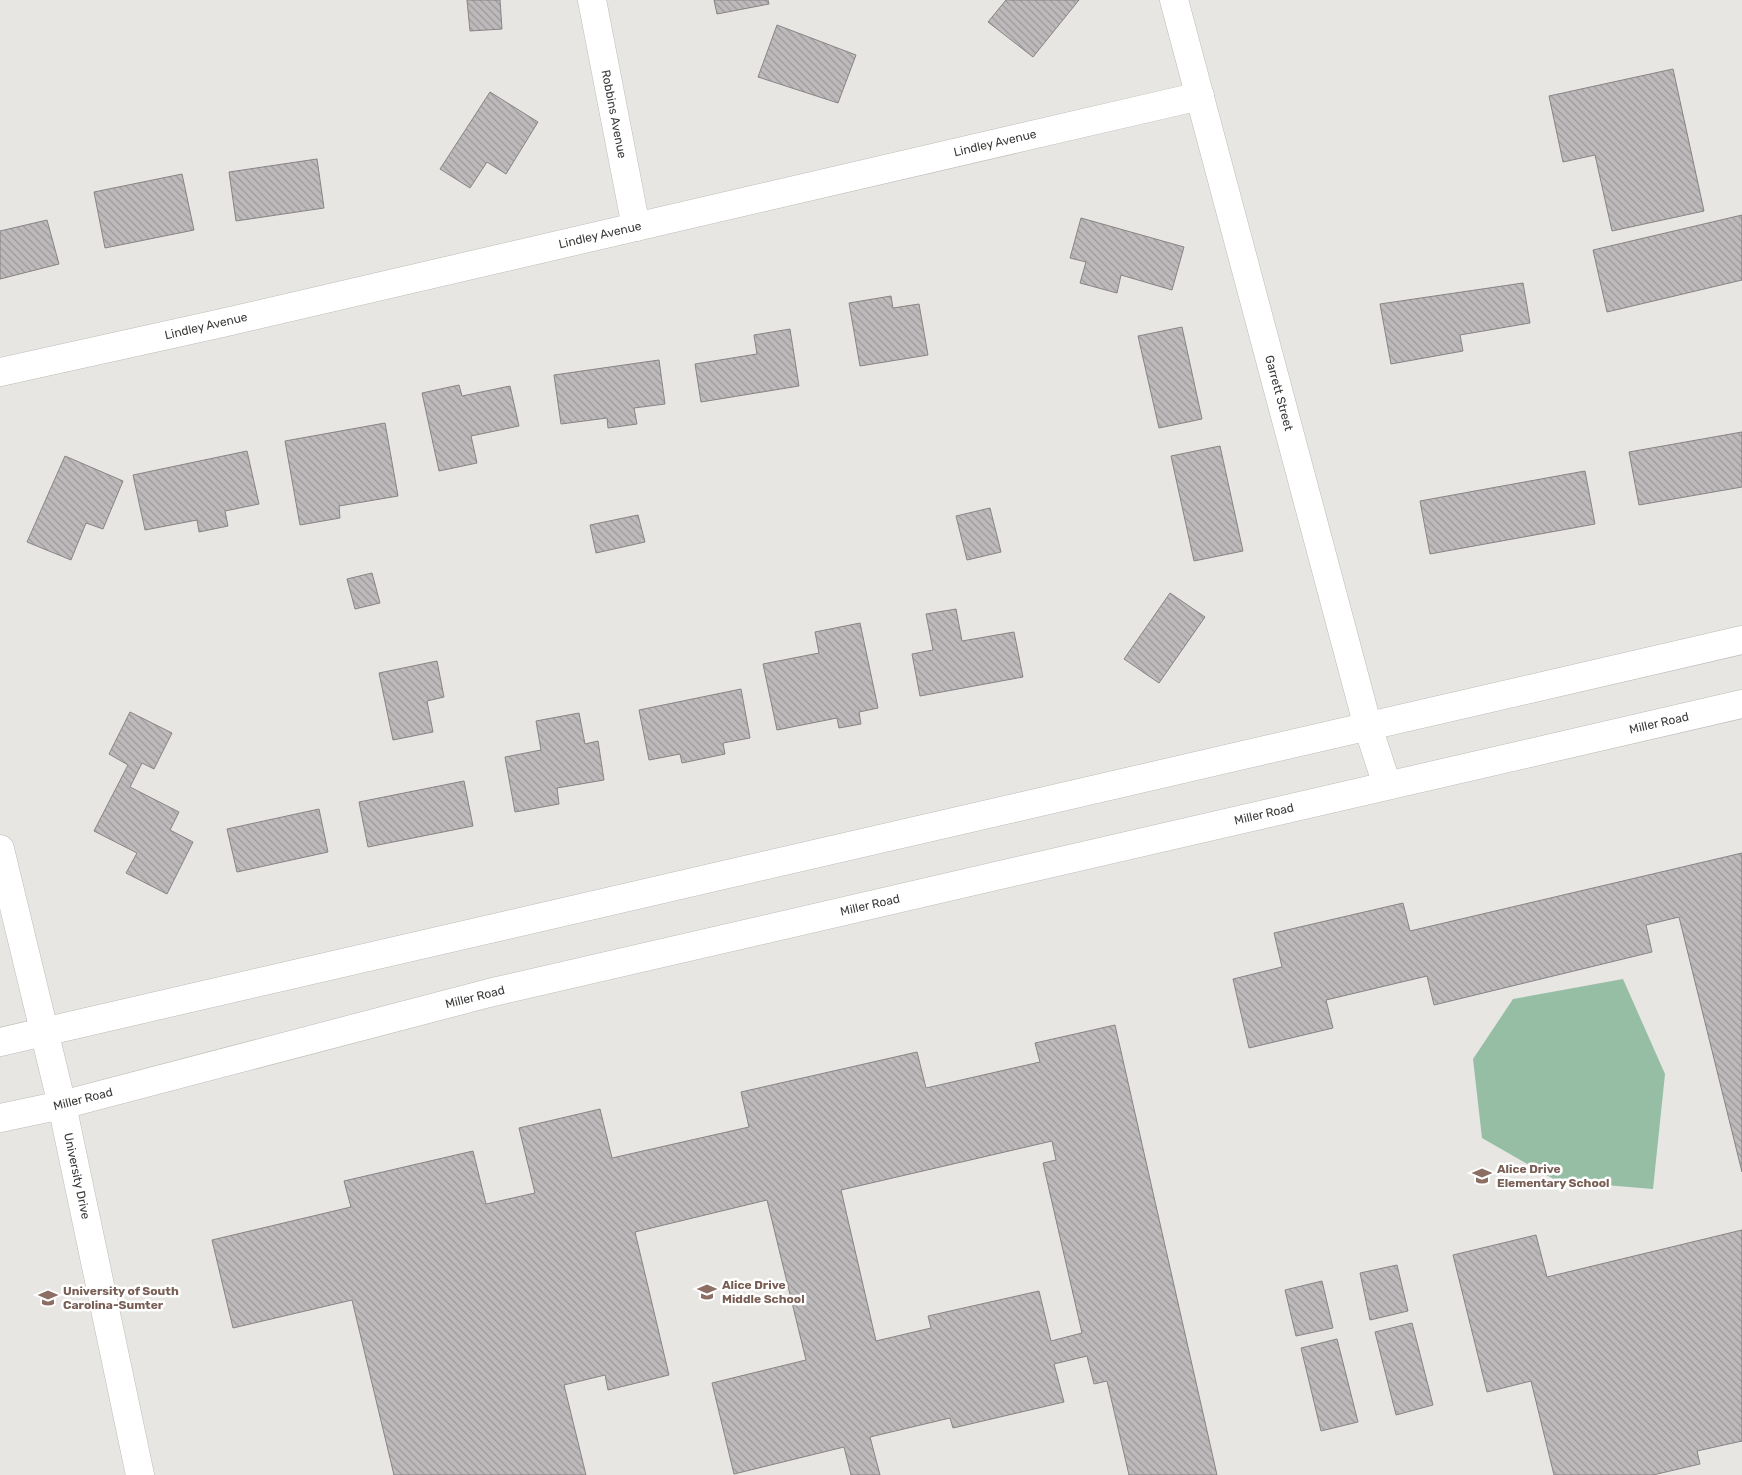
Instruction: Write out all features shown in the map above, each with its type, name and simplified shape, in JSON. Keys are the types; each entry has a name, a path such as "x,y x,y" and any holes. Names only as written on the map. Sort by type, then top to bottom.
{"street":[{"name":"Robbins Avenue","path":"592,0 636,227"},
{"name":"Garrett Street","path":"1174,0 1368,727 1387,785"},
{"name":"Lindley Avenue","path":"0,372 1200,96"},
{"path":"0,1042 1742,640"},
{"name":"Miller Road","path":"0,1118 62,1105 489,993 1742,704"},
{"name":"University Drive","path":"0,849 46,1032 140,1475"}],"green space":[{"path":"1623,979 1665,1074 1653,1189 1557,1181 1482,1138 1473,1059 1513,999"}],"building":[{"path":"467,0 500,0 502,29 470,31"},
{"path":"714,0 768,0 769,4 717,14"},
{"path":"1006,0 1079,0 1033,57 988,22"},
{"path":"777,25 856,55 838,103 758,77"},
{"path":"1673,69 1704,211 1612,231 1595,155 1563,162 1549,96"},
{"path":"490,92 538,122 506,174 487,162 470,188 440,169"},
{"path":"317,159 324,208 236,221 229,172"},
{"path":"182,174 194,230 105,248 94,192"},
{"path":"1742,215 1742,280 1607,312 1593,250"},
{"path":"1081,218 1184,247 1172,290 1121,275 1117,293 1080,283 1086,262 1070,258"},
{"path":"47,220 59,264 0,279 0,231"},
{"path":"1523,283 1530,323 1460,335 1463,351 1391,364 1380,304"},
{"path":"891,296 893,308 919,304 928,355 860,366 849,303"},
{"path":"1182,327 1202,419 1159,428 1138,336"},
{"path":"790,329 799,386 701,402 695,364 757,354 754,335"},
{"path":"659,360 665,404 634,408 637,424 608,428 607,418 561,424 554,375"},
{"path":"459,385 462,396 510,386 519,426 471,436 477,463 439,471 422,393"},
{"path":"385,423 398,496 339,506 340,518 300,525 285,441"},
{"path":"1742,432 1742,487 1639,505 1629,452"},
{"path":"1220,446 1243,551 1194,561 1171,456"},
{"path":"247,451 259,504 225,511 228,526 199,532 197,520 145,530 133,475"},
{"path":"65,456 123,481 103,529 86,523 71,560 27,542"},
{"path":"1585,471 1595,524 1430,554 1420,501"},
{"path":"990,508 1001,552 967,560 956,516"},
{"path":"638,515 645,542 596,553 590,525"},
{"path":"372,573 380,603 355,609 347,579"},
{"path":"1170,593 1205,617 1159,683 1124,659"},
{"path":"956,609 962,641 1014,632 1023,677 920,696 912,654 933,650 926,614"},
{"path":"860,623 878,708 859,712 861,724 839,728 837,718 777,730 763,664 819,653 815,632"},
{"path":"437,661 444,697 427,701 433,732 393,740 379,673"},
{"path":"741,689 750,738 723,743 725,754 682,763 680,754 649,760 639,710"},
{"path":"130,712 172,733 154,769 142,763 130,787 179,812 170,830 193,842 167,894 126,873 137,853 94,831 128,765 109,754"},
{"path":"579,713 585,744 598,741 604,780 557,788 559,804 515,812 505,757 541,750 536,721"},
{"path":"464,781 473,826 368,847 359,802"},
{"path":"319,809 328,852 237,872 227,829"},
{"path":"1742,853 1742,1172 1679,917 1646,925 1652,952 1434,1005 1427,976 1326,1000 1333,1028 1249,1048 1233,979 1282,967 1274,933 1403,903 1410,931"},
{"name":"Alice Drive Middle School","path":"1115,1025 1217,1475 1129,1475 1107,1381 1094,1384 1087,1356 1054,1364 1064,1402 953,1428 950,1418 870,1437 880,1475 851,1475 844,1447 734,1474 712,1383 806,1360 767,1200 635,1232 669,1375 608,1390 605,1375 564,1385 586,1475 394,1475 352,1300 233,1328 212,1240 351,1207 344,1181 473,1151 486,1204 535,1193 519,1128 600,1109 612,1158 749,1127 741,1092 917,1052 926,1088 1040,1062 1035,1043","holes":["1052,1141 1056,1160 1043,1163 1082,1333 1051,1341 1039,1291 928,1316 931,1328 876,1341 841,1190"]},
{"path":"1742,1230 1742,1441 1697,1451 1700,1464 1653,1475 1554,1475 1531,1381 1487,1392 1453,1255 1536,1235 1547,1277"},
{"path":"1397,1265 1408,1311 1370,1320 1360,1273"},
{"path":"1322,1281 1333,1328 1296,1336 1285,1290"},
{"path":"1412,1323 1433,1405 1396,1415 1375,1332"},
{"path":"1337,1339 1358,1422 1321,1431 1301,1348"}],"place":[{"name":"Alice Drive Elementary School","path":"1482,1176"},
{"name":"Alice Drive Middle School","path":"707,1292"},
{"name":"University of South Carolina-Sumter","path":"48,1298"}]}
